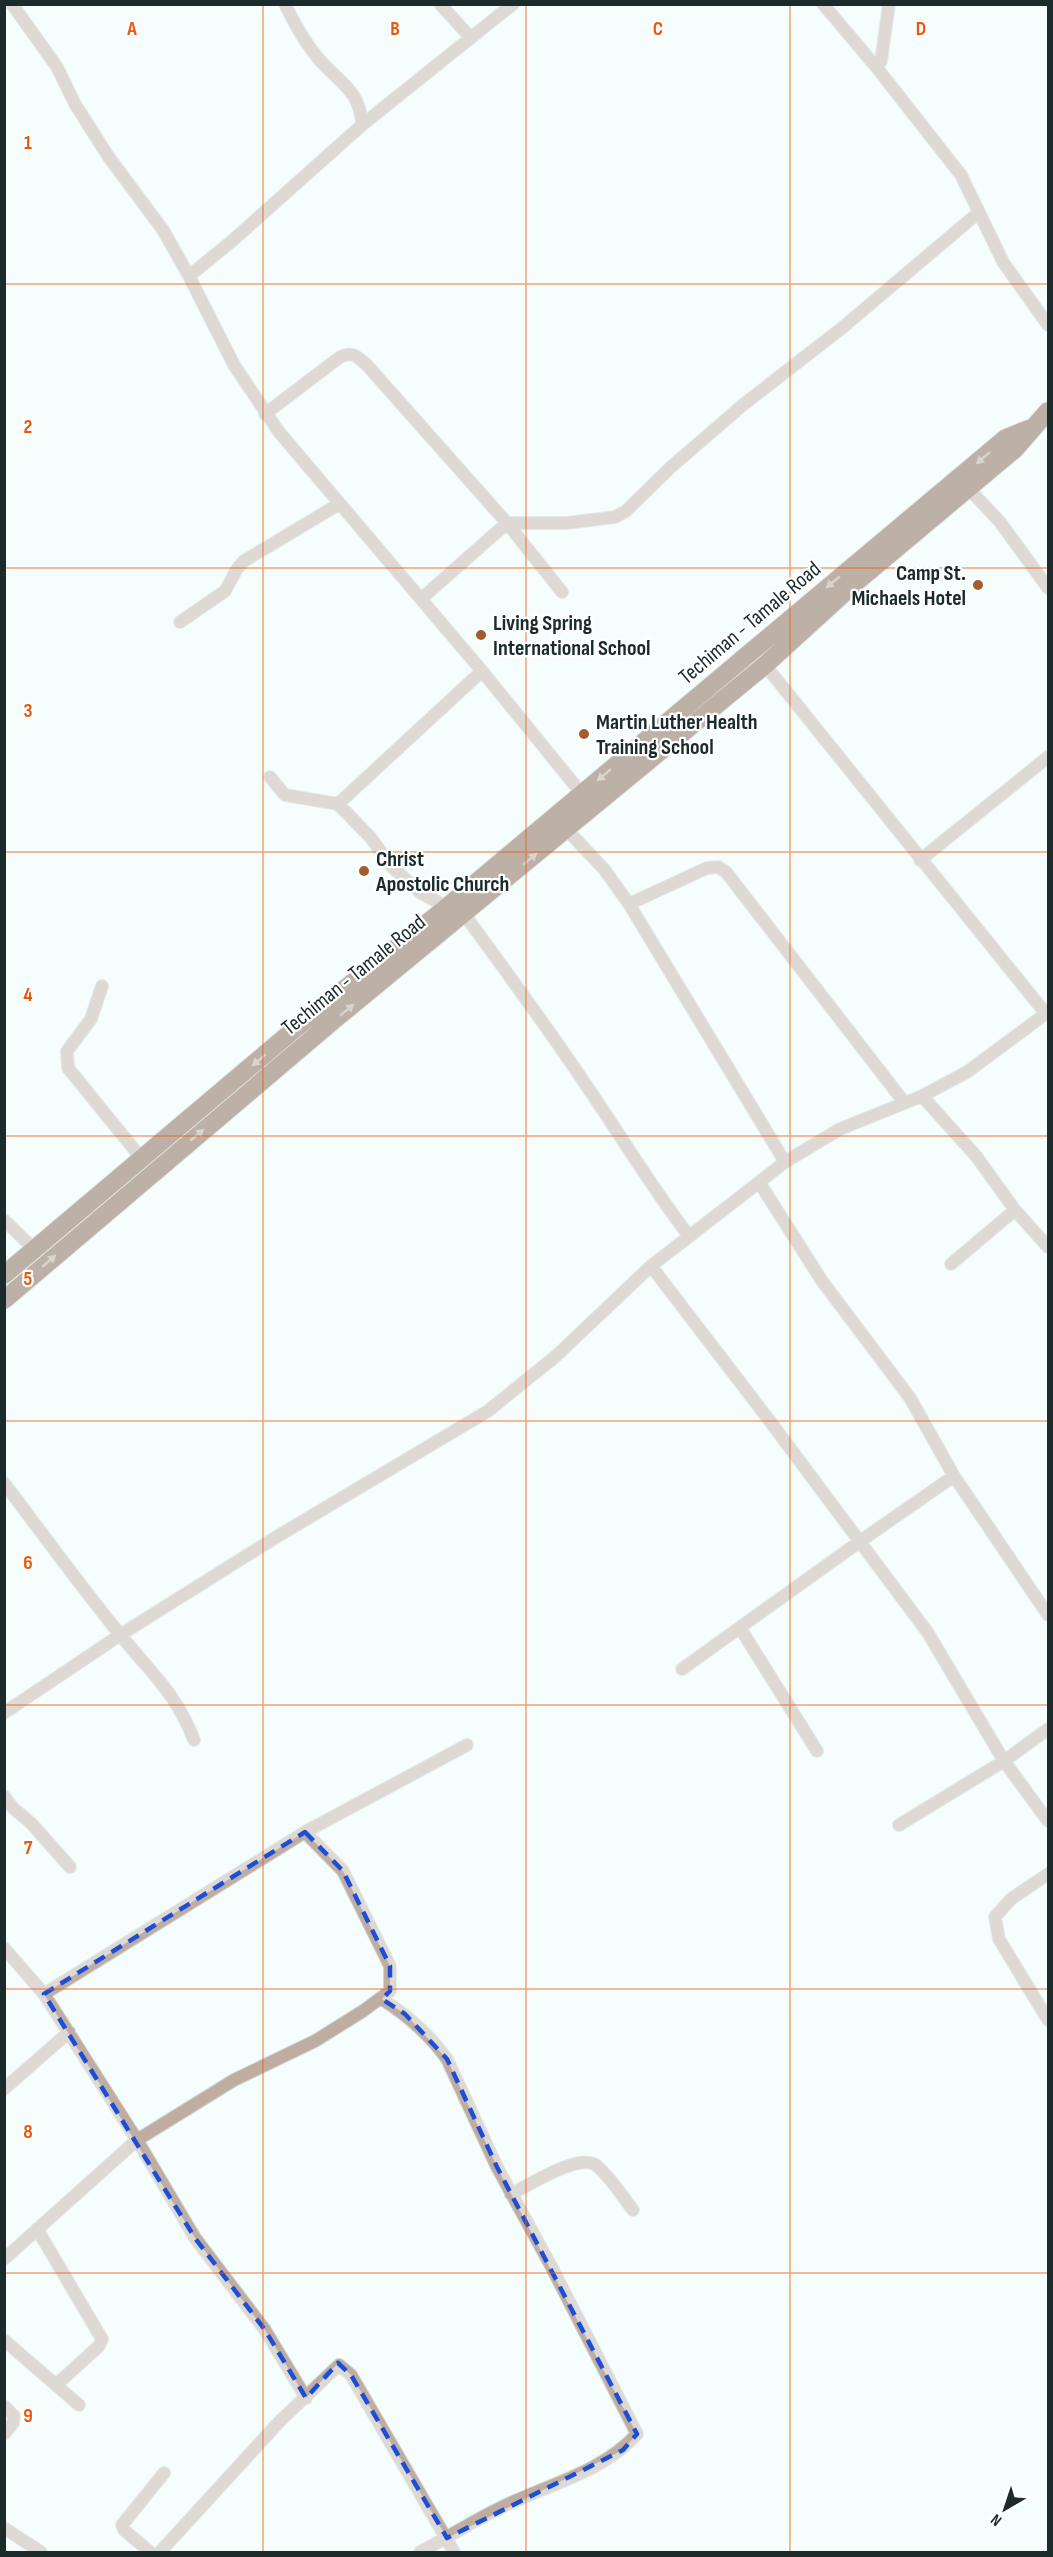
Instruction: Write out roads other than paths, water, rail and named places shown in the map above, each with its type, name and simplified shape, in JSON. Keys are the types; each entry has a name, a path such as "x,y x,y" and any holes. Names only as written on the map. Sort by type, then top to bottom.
{"highway":[{"name":"Techiman - Tamale Road","path":"4,1300 334,1020 765,665 855,583 1016,449 1048,411"},
{"name":"Techiman - Tamale Road","path":"4,1275 296,1028 447,907 1006,438 1032,428"}],"street":[{"path":"12,4 57,67 75,104 137,198 162,230 189,276 234,365 265,414 482,671 582,794"},
{"path":"285,4 318,58 354,94 360,106 362,125"},
{"path":"440,4 471,38"},
{"path":"189,276 232,241 362,125 513,4"},
{"path":"823,4 877,68 961,175 1003,262 1048,325"},
{"path":"877,68 881,61 890,4"},
{"path":"421,599 507,523 567,524 615,517 626,512 670,467 744,404 842,328 978,213"},
{"path":"265,414 340,357 347,353 354,354 366,364 507,523 562,592"},
{"path":"968,488 1000,522 1048,588"},
{"path":"180,622 225,591 244,561 339,504"},
{"path":"4,1713 120,1635 278,1536 488,1411 556,1356 651,1266 785,1162 840,1128 922,1096 967,1072 1047,1013 765,665"},
{"path":"338,804 482,671"},
{"path":"921,860 1048,757"},
{"path":"270,777 285,795 338,804 371,838 392,867 421,893 447,907"},
{"path":"566,829 604,869 629,904 785,1162"},
{"path":"629,904 707,868 718,867 726,872 904,1102"},
{"path":"464,914 513,980 586,1085 662,1201 689,1236"},
{"path":"102,986 91,1019 67,1051 69,1068 142,1159"},
{"path":"922,1096 976,1156 1015,1210 1048,1247"},
{"path":"759,1182 822,1281 910,1398 954,1476 1048,1615"},
{"path":"951,1264 1015,1210"},
{"path":"4,1220 35,1250"},
{"path":"651,1266 769,1419 928,1633 1004,1761 1048,1821"},
{"path":"682,1669 954,1476"},
{"path":"4,1483 120,1635 172,1697 184,1714 194,1740"},
{"path":"740,1628 817,1751"},
{"path":"899,1825 1004,1761 1048,1730"},
{"path":"44,1994 305,1832 467,1745"},
{"path":"4,1796 18,1813 31,1822 70,1867"},
{"path":"4,2259 137,2140 234,2080 315,2041 382,1999 390,1990 390,1966 343,1871 305,1832"},
{"path":"1048,1874 1011,1899 995,1917 999,1939 1048,2020"},
{"path":"4,1948 44,1994 137,2140 195,2238 265,2330 306,2398"},
{"path":"382,1999 405,2014 435,2043 447,2059 511,2194 550,2264 636,2434 623,2450 571,2478 500,2508 420,2553"},
{"path":"4,2090 69,2032"},
{"path":"511,2194 571,2164 587,2161 596,2164 633,2210"},
{"path":"38,2229 102,2339 99,2346 56,2385"},
{"path":"4,2340 79,2405"},
{"path":"160,2553 280,2421 306,2398 335,2365 342,2367 351,2375 454,2553"},
{"path":"4,2406 14,2416 13,2423 4,2434"},
{"path":"150,2553 124,2530 122,2525 164,2473"},
{"path":"4,2528 26,2540 41,2553"}],"place":[{"name":"Camp St. Michaels Hotel","path":"978,585"},
{"name":"Living Spring International School","path":"481,635"},
{"name":"Martin Luther Health Training School","path":"584,734"},
{"name":"Christ Apostolic Church","path":"364,871"}]}
